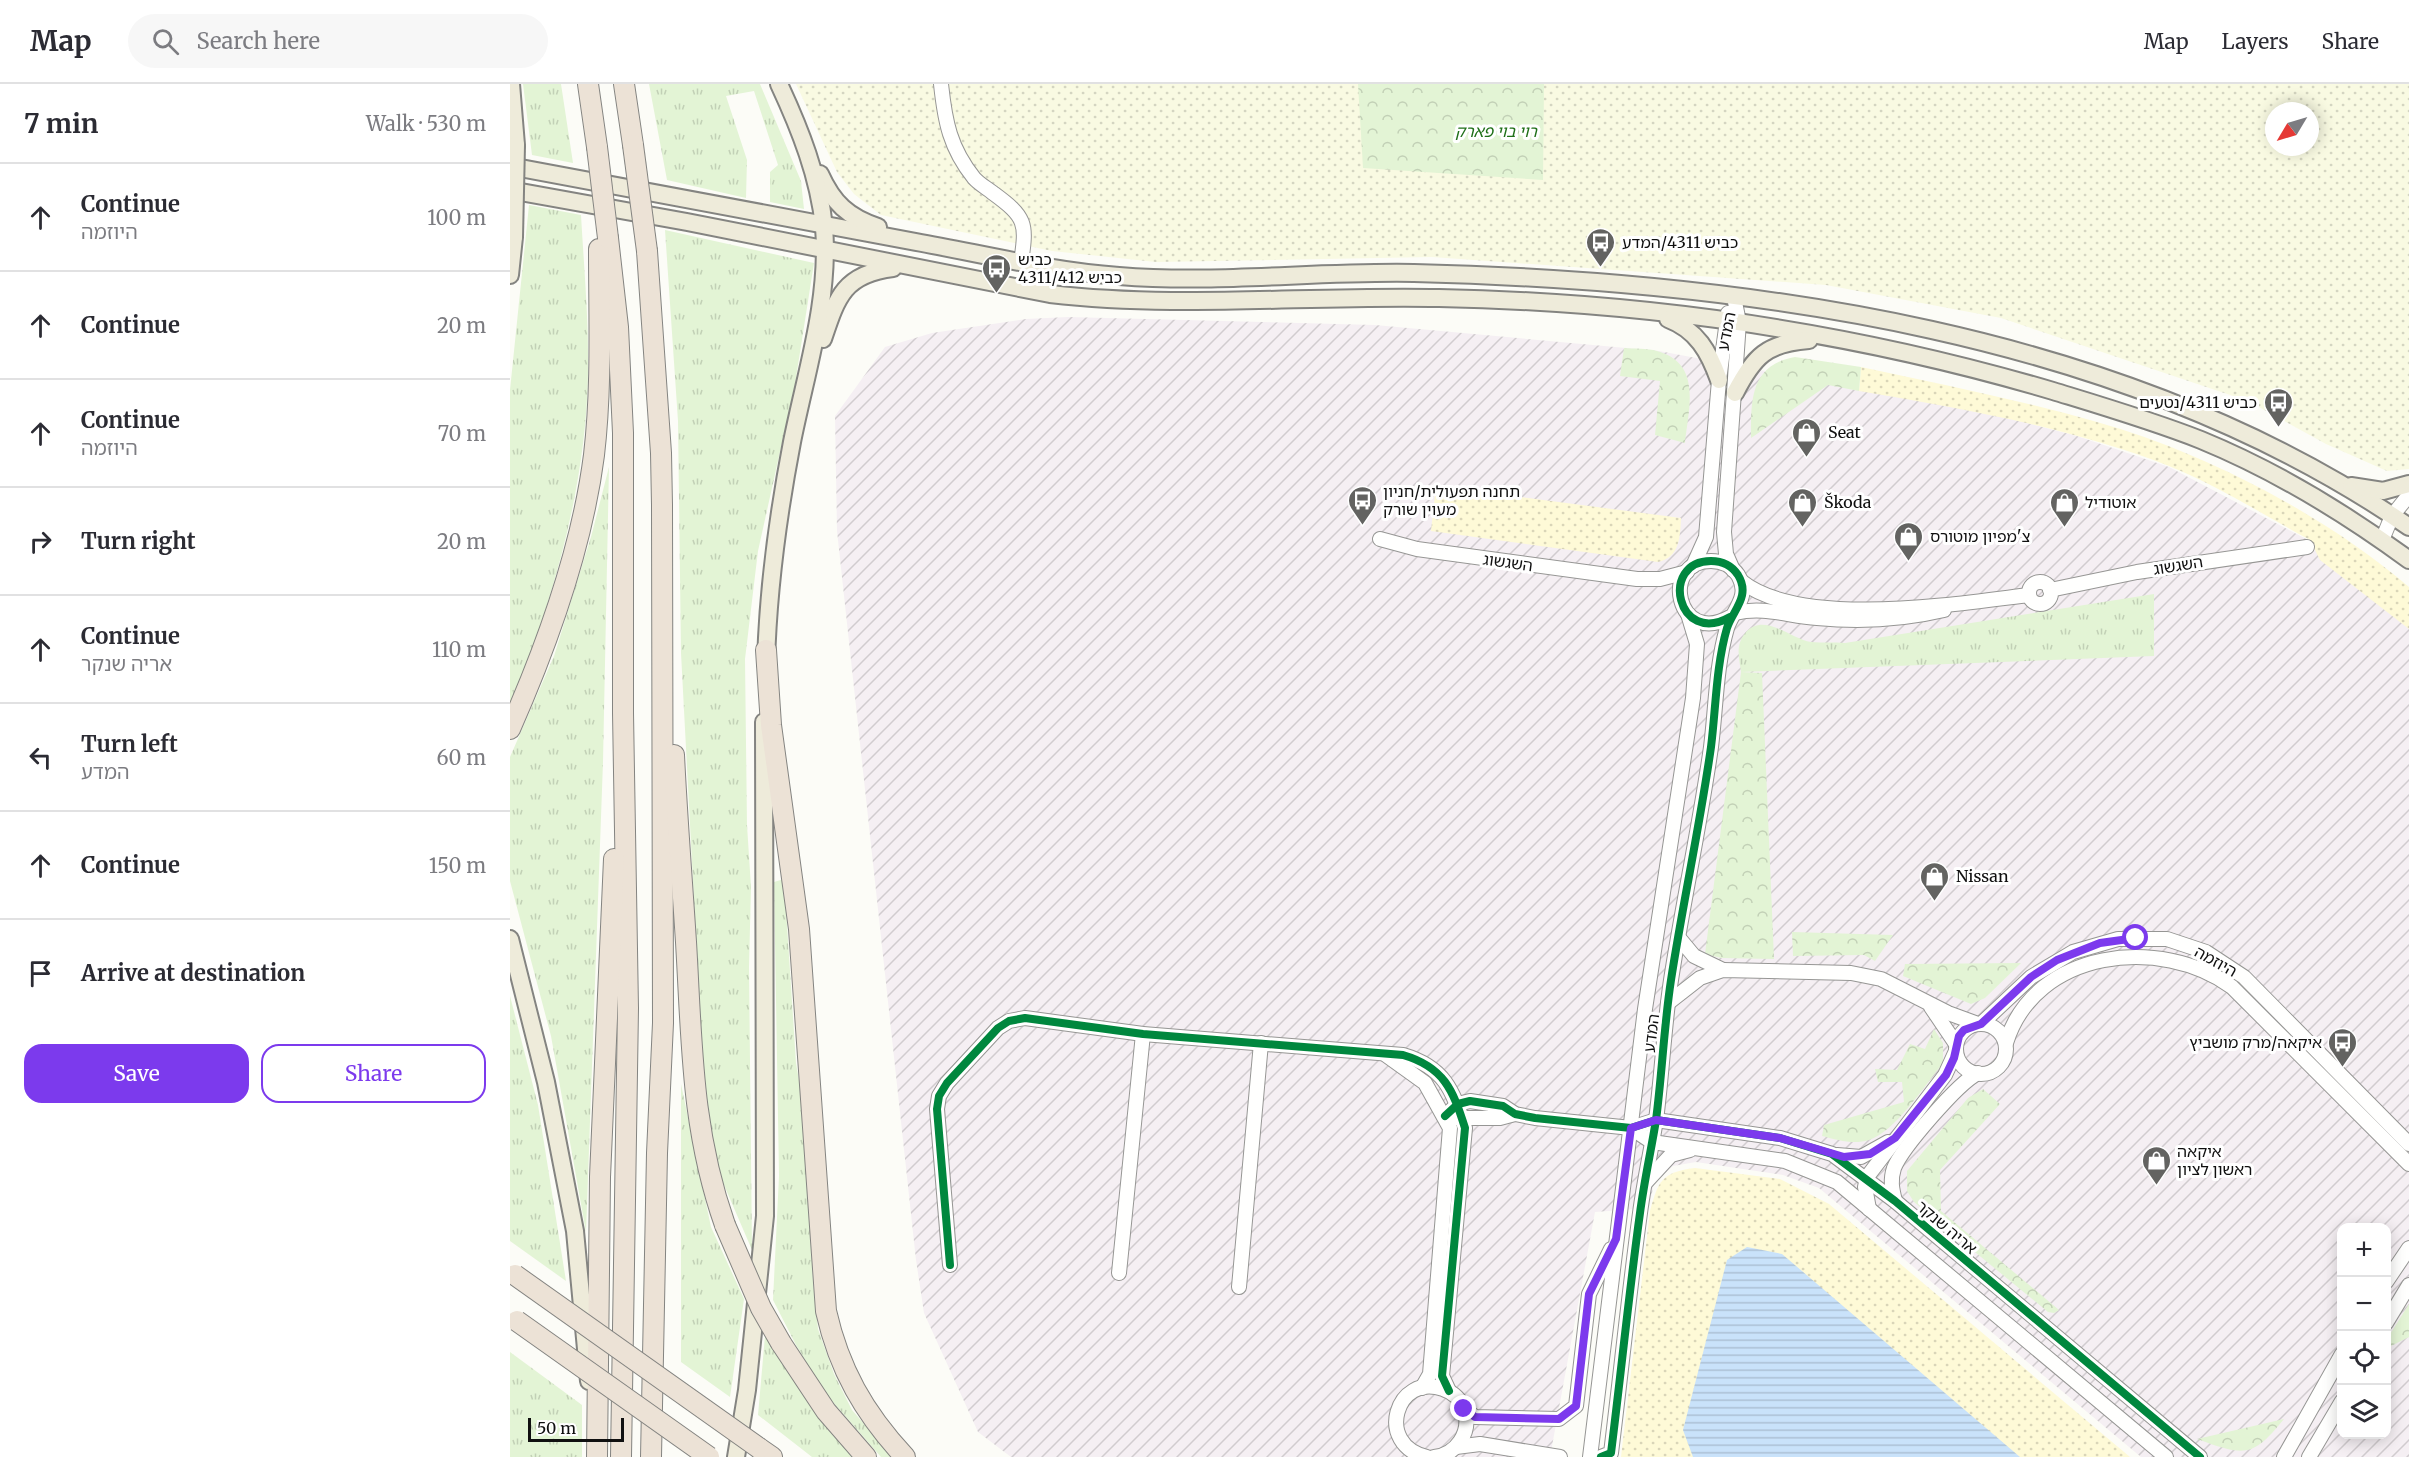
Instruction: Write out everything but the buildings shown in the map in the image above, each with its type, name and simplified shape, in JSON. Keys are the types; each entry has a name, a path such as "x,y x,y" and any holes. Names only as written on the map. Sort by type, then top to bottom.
{"highway":[{"path":"510,729 566,579 589,484 599,388 603,237 598,155 588,84"},
{"path":"624,84 647,251 661,453 663,1023 657,1153 651,1457"},
{"path":"603,237 618,327 623,433 623,712 628,1008 621,1457"},
{"path":"662,505 693,1081 701,1140 714,1194 725,1225 761,1308 826,1411 866,1457"},
{"path":"766,650 771,725 799,929 826,1311 837,1352 855,1394 883,1434 905,1457"},
{"path":"596,1457 600,1177 623,712"},
{"path":"512,1273 766,1452"},
{"path":"514,1319 709,1457"}],"main road":[{"path":"510,275 514,237 516,145 511,84"},
{"path":"779,84 829,193 842,209 857,220 918,242"},
{"path":"736,1457 747,1390 765,1216 763,750 766,650 775,545 801,399 817,325 824,250 824,226 803,140"},
{"path":"510,166 1090,274 1161,279 1395,273 1562,278 1787,303 1909,326 2029,356 2124,384 2231,426 2346,486 2404,521"},
{"path":"510,190 687,222 1050,294 1110,300 1186,303 1436,297 1542,302 1732,322 1833,338 1995,374 2175,430 2253,465 2382,540 2409,560"},
{"path":"801,399 835,303 847,286 874,270 912,266"},
{"path":"1651,312 1672,320 1696,336 1709,355 1719,380"},
{"path":"1735,393 1746,371 1765,351 1793,341 1833,338"},
{"path":"2346,486 2383,491 2409,484"},
{"path":"510,939 546,1082 575,1231 596,1457"}],"street":[{"path":"941,84 945,121 956,152 976,181 1013,207 1026,231 1021,262"},
{"name":"המדע","path":"1734,297 1732,322 1735,393 1724,532 1726,554 1737,575"},
{"name":"המדע","path":"1690,569 1706,537 1719,380 1732,322"},
{"path":"2382,540 2404,521 2409,495"},
{"name":"השגשוג","path":"1380,539 1417,549 1637,579 1660,579 1690,569"},
{"name":"השגשוג","path":"1984,600 2029,595 2036,603 2043,603 2049,599 2050,590 2137,572 2307,547"},
{"path":"1718,561 1764,596 1811,606 1853,608 1984,600 1928,614 1873,621 1809,618 1765,609 1733,615 1722,622 1704,623 1688,614 1681,600 1680,588 1690,569 1701,562 1718,561"},
{"path":"1733,615 1742,597 1737,575"},
{"name":"השגשוג","path":"1637,579 1663,587 1681,600"},
{"name":"המדע","path":"1590,1457 1645,1009 1693,698 1697,644 1688,614"},
{"name":"המדע","path":"1606,1455 1656,1120 1668,1003 1705,791 1720,660 1733,615"},
{"path":"1679,938 1694,956 1723,970"},
{"name":"היוזמה","path":"1979,1024 2031,977 2073,952 2118,939 2167,939 2206,952 2244,977 2409,1144"},
{"name":"היוזמה","path":"2006,1043 2013,1025 2026,1006 2053,982 2072,970 2100,960 2132,956 2176,960 2202,969 2232,987 2409,1164"},
{"path":"1668,1003 1700,978 1723,970 1869,975 1948,1013 1993,1027 2006,1043 2006,1055 1998,1067 1991,1072 1978,1074 1961,1085 1899,1158 1892,1179 1895,1201"},
{"path":"1928,1002 1956,1048 1961,1065 1978,1074"},
{"path":"950,1265 937,1109 939,1096 947,1083 998,1028 1010,1021 1025,1018 1143,1034 1382,1053 1418,1059 1438,1072 1458,1104 1466,1128 1442,1376 1449,1391 1464,1409 1475,1417 1559,1419 1576,1406 1589,1294 1616,1239"},
{"path":"1869,1209 1865,1187 1867,1177 1946,1075 1964,1030 1979,1024"},
{"path":"1119,1273 1143,1034"},
{"path":"1239,1287 1261,1043"},
{"path":"1382,1053 1425,1083 1450,1128 1430,1374 1422,1388"},
{"path":"1658,1094 1670,1113 1697,1126"},
{"path":"1444,1116 1458,1104 1470,1101 1503,1106 1515,1114"},
{"path":"1444,1116 1462,1119 1500,1119 1515,1114 1631,1128 1652,1142 1765,1158 1803,1167 1837,1182 2166,1457"},
{"name":"אריה שנקר","path":"1631,1128 1656,1120 1780,1138 1832,1154 1867,1177 2200,1457"},
{"path":"1832,1154 1862,1157 1895,1138"},
{"path":"1645,1184 1671,1155 1700,1149"},
{"path":"2389,1277 2409,1248"},
{"path":"2391,1315 2409,1285"},
{"path":"2285,1455 2337,1363"},
{"path":"1427,1457 1410,1453 1396,1430 1395,1418 1404,1397 1422,1388 1437,1387 1449,1391"},
{"path":"1456,1447 1465,1433 1464,1409"},
{"path":"2309,1457 2337,1409"},
{"path":"1434,1457 1440,1457 1456,1447 1480,1444 1560,1457"}],"shaded area":[{"path":"1068,317 1375,325 1659,351 1993,414 2077,436 2169,467 2310,541 2409,615 2409,1457 2141,1457 1819,1188 1783,1175 1696,1162 1673,1166 1654,1183 1649,1208 1595,1212 1550,1457 1011,1457 978,1432 924,1313 916,1260 837,531 835,416 885,347 932,333 1026,319"}],"green space":[{"path":"523,84 561,84 573,163 532,155"},
{"path":"649,84 760,84 801,181 804,209 770,202 770,172 778,165 754,91 726,96 747,160 746,198 667,180"},
{"path":"796,84 2409,84 2409,469 2387,471 2326,444 2248,401 2001,318 1826,285 1432,257 1156,262 1052,251 881,215 854,194 837,172"},
{"name":"רוי בוי פארק","path":"1358,84 1544,84 1543,180 1363,168"},
{"path":"529,205 581,215 588,374 586,416 574,501 553,585 526,667 510,706 510,390"},
{"path":"665,230 814,263 795,384 758,551 745,659 747,825 751,887 749,967 752,1250 712,1157 704,1091 681,653 678,421"},
{"path":"1624,348 1657,351 1671,357 1681,366 1687,376 1690,402 1685,443 1655,435 1660,381 1620,376"},
{"path":"1795,357 1861,367 1859,391 1828,385 1751,438 1753,398 1761,376 1780,361"},
{"path":"609,467 603,762 586,1232 551,1036 510,881 510,757 554,656 591,537"},
{"path":"2154,594 2154,656 1741,672 1740,642 1746,632 1761,625 1778,628 1811,642 1845,643"},
{"path":"1741,672 1762,673 1774,959 1721,958 1705,954"},
{"path":"784,879 796,1063 806,1121 813,1282 818,1329 834,1374 852,1410 893,1457 881,1457 825,1393 796,1345 773,1300 779,1176 774,882"},
{"path":"1792,932 1893,935 1875,961 1864,955 1793,956"},
{"path":"2021,963 1985,998 1971,1004 1903,976 1905,964"},
{"path":"510,996 538,1105 566,1281 510,1241"},
{"path":"1934,1029 1943,1043 1943,1063 1909,1107 1889,1128 1869,1140 1857,1142 1822,1136 1824,1125 1904,1102 1902,1082 1878,1082 1875,1069 1897,1070 1910,1044 1925,1049"},
{"path":"681,1084 711,1227 744,1299 730,1397 681,1362"},
{"path":"1983,1089 2000,1104 1940,1170 1941,1211 2059,1310 2054,1313 2048,1312 1914,1202 1907,1191 1907,1171 1968,1098"},
{"path":"2409,1304 2409,1337 2391,1346 2391,1333"},
{"path":"765,1336 807,1401 852,1457 812,1457 758,1415"},
{"path":"510,1352 582,1405 582,1457 510,1457"},
{"path":"2284,1419 2264,1441 2247,1450 2227,1449 2197,1439"}],"sand":[{"path":"1861,367 2009,399 2097,422 2179,450 2221,468 2302,511 2340,535 2409,587 2409,629 2320,560 2310,540 2205,482 2131,452 2055,430 1977,412 1859,391"},
{"path":"1436,486 1681,518 1679,539 1671,556 1658,562 1431,531"},
{"path":"1695,1168 1780,1179 1829,1204 2130,1457 1621,1457 1650,1211 1659,1185 1668,1175"}],"water":[{"path":"1747,1247 1782,1254 2020,1457 1693,1457 1683,1430 1727,1260"}],"cycle path":[{"path":"1601,1457 1611,1453 1643,1190 1656,1120 1669,997 1707,776 1721,657 1727,628 1740,603 1743,590 1738,575 1726,565 1711,561 1695,565 1685,574 1680,587 1681,600 1687,612 1697,621 1712,623 1730,617"},
{"path":"950,1265 937,1109 939,1096 947,1083 998,1028 1009,1021 1025,1018 1143,1034 1403,1055 1428,1066 1445,1082 1456,1102 1465,1128 1442,1376 1449,1391"},
{"path":"1445,1116 1458,1104 1470,1101 1503,1106 1515,1114 1535,1118 1631,1128 1656,1120 1780,1138 1832,1154 1895,1201 2200,1457"}],"place":[{"name":"כביש 4311/המדע","path":"1601,268"},
{"name":"כביש 4311/כביש 412","path":"997,294"},
{"name":"כביש 4311/נטעים","path":"2278,428"},
{"name":"Seat","path":"1807,458"},
{"name":"תחנה תפעולית/חניון מעוין שורק","path":"1362,526"},
{"name":"Škoda","path":"1803,528"},
{"name":"אוטודיל","path":"2064,528"},
{"name":"צ'מפיון מוטורס","path":"1909,562"},
{"name":"Nissan","path":"1935,902"},
{"name":"איקאה/מרק מושביץ","path":"2343,1068"},
{"name":"איקאה ראשון לציון","path":"2156,1186"}],"route":[{"path":"1464,1409 1475,1417 1559,1419 1576,1406 1589,1294 1616,1239 1631,1128 1656,1120 1780,1138 1844,1157 1862,1157 1870,1154 1895,1138 1946,1075 1954,1058 1959,1036 1964,1030 1981,1024 2031,977 2057,960 2100,943 2136,938"}]}
